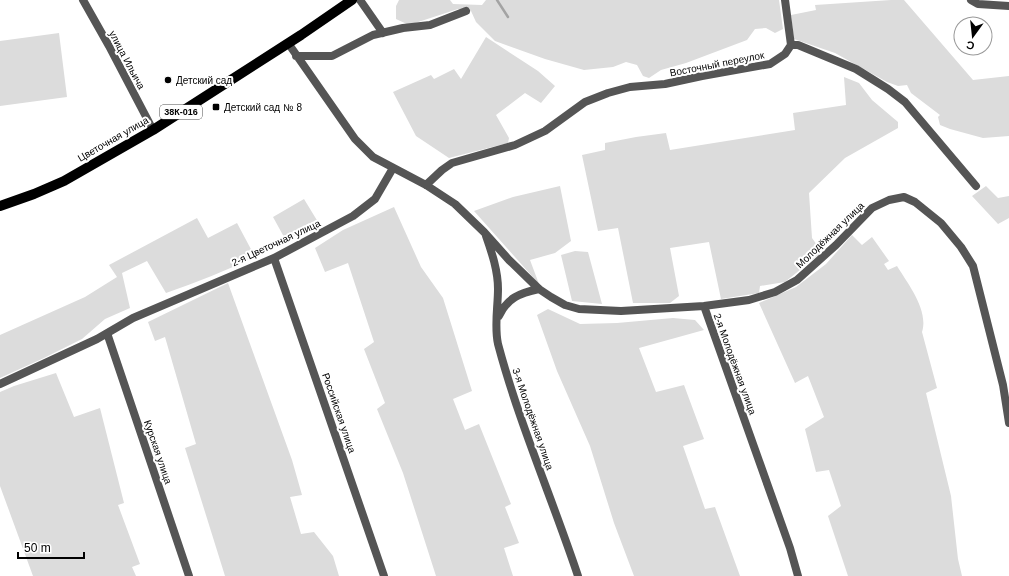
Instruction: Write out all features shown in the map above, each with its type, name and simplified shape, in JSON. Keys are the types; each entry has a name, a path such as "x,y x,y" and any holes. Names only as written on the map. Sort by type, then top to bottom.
{"main road":[{"name":"Цветочная улица","path":"0,206 64,181 153,130 352,0"}],"street":[{"name":"улица Ильича","path":"83,0 153,130"},
{"path":"360,0 383,33"},
{"path":"785,0 791,46 798,45 856,69 888,89 905,102 976,186"},
{"path":"971,0 978,4 1009,6"},
{"path":"296,56 332,56 373,35 430,25 466,11"},
{"path":"288,43 355,139 373,157 393,168"},
{"name":"Восточный переулок","path":"426,185 452,163 515,145 545,131 585,102 608,92 630,87 665,84 770,64 785,54 791,46"},
{"name":"2-я Молодёжная улица","path":"393,168 426,185 455,204 539,289 551,298 565,305 579,309 621,311 704,306 790,548 798,576"},
{"name":"2-я Цветочная улица","path":"0,384 97,339 132,318 274,258 353,216 375,199 393,168"},
{"name":"Молодёжная улица","path":"704,306 750,300 775,292 797,280 836,245 872,208 889,200 904,197 915,202 941,223 961,247 973,266 1003,385 1009,423"},
{"name":"3-я Молодёжная улица","path":"484,232 494,259 498,288 496,323 498,341 512,392 578,576"},
{"name":"Российская улица","path":"274,258 384,576"},
{"path":"496,323 503,307 522,292 539,289"},
{"name":"Курская улица","path":"107,333 190,576"}],"shaded area":[{"path":"399,0 450,0 453,4 482,5 486,0 779,0 783,29 775,33 766,28 755,29 747,40 686,63 661,70 649,78 643,76 637,65 626,62 613,67 584,70 545,59 495,41 476,22 471,11 458,9 409,25 396,19 396,6"},
{"path":"904,0 973,80 1009,76 1009,136 983,138 940,125 938,117 940,115 911,93 907,85 898,86 887,82 835,53 794,39 791,15 816,10 815,5"},
{"path":"59,33 67,97 0,106 0,41"},
{"path":"486,37 538,71 555,86 541,103 525,93 496,115 509,138 508,143 449,158 416,136 393,92 431,75 434,79 454,69 461,79"},
{"path":"844,77 859,83 872,100 898,122 898,128 845,158 809,193 812,238 822,252 785,282 760,286 759,293 721,299 709,242 670,248 679,296 670,303 633,303 618,228 598,231 582,155 605,150 605,143 666,133 670,150 795,130 793,113 846,105"},
{"path":"560,186 571,241 555,253 530,260 539,284 474,211 513,197"},
{"path":"986,186 998,198 1009,196 1009,218 998,224 972,196"},
{"path":"304,199 318,222 263,253 205,279 166,293 147,261 122,273 130,308 105,319 82,339 0,378 0,335 85,297 117,277 109,265 197,218 208,238 237,223 253,253 284,237 273,217"},
{"path":"394,207 421,267 443,298 472,391 453,399 465,430 479,424 511,504 505,507 519,543 504,548 513,576 436,576 403,473 377,409 385,403 364,349 374,342 348,263 325,272 315,248 343,230"},
{"path":"852,235 862,245 872,237 889,261 884,264 888,270 897,266 912,289 923,315 922,332 937,388 926,393 951,496 958,559 962,576 848,576 828,516 841,506 829,470 816,472 805,429 824,417 808,376 795,383 759,303 796,287 826,264"},
{"path":"575,251 588,252 602,304 572,301 561,255"},
{"path":"228,283 292,460 302,495 290,497 301,534 314,532 333,556 339,576 225,576 185,448 196,444 165,337 155,341 148,322"},
{"path":"548,309 580,324 617,323 673,318 695,320 704,330 639,348 656,392 684,385 704,439 683,446 705,509 715,507 740,576 634,576 614,523 590,446 557,371 537,315"},
{"path":"56,373 74,417 100,408 124,503 118,505 140,564 132,567 136,576 33,576 0,486 0,392"}],"waterway":[{"path":"497,0 508,17"}],"place":[{"name":"Детский сад","path":"168,80"},
{"name":"Детский сад № 8","path":"216,107"}]}
